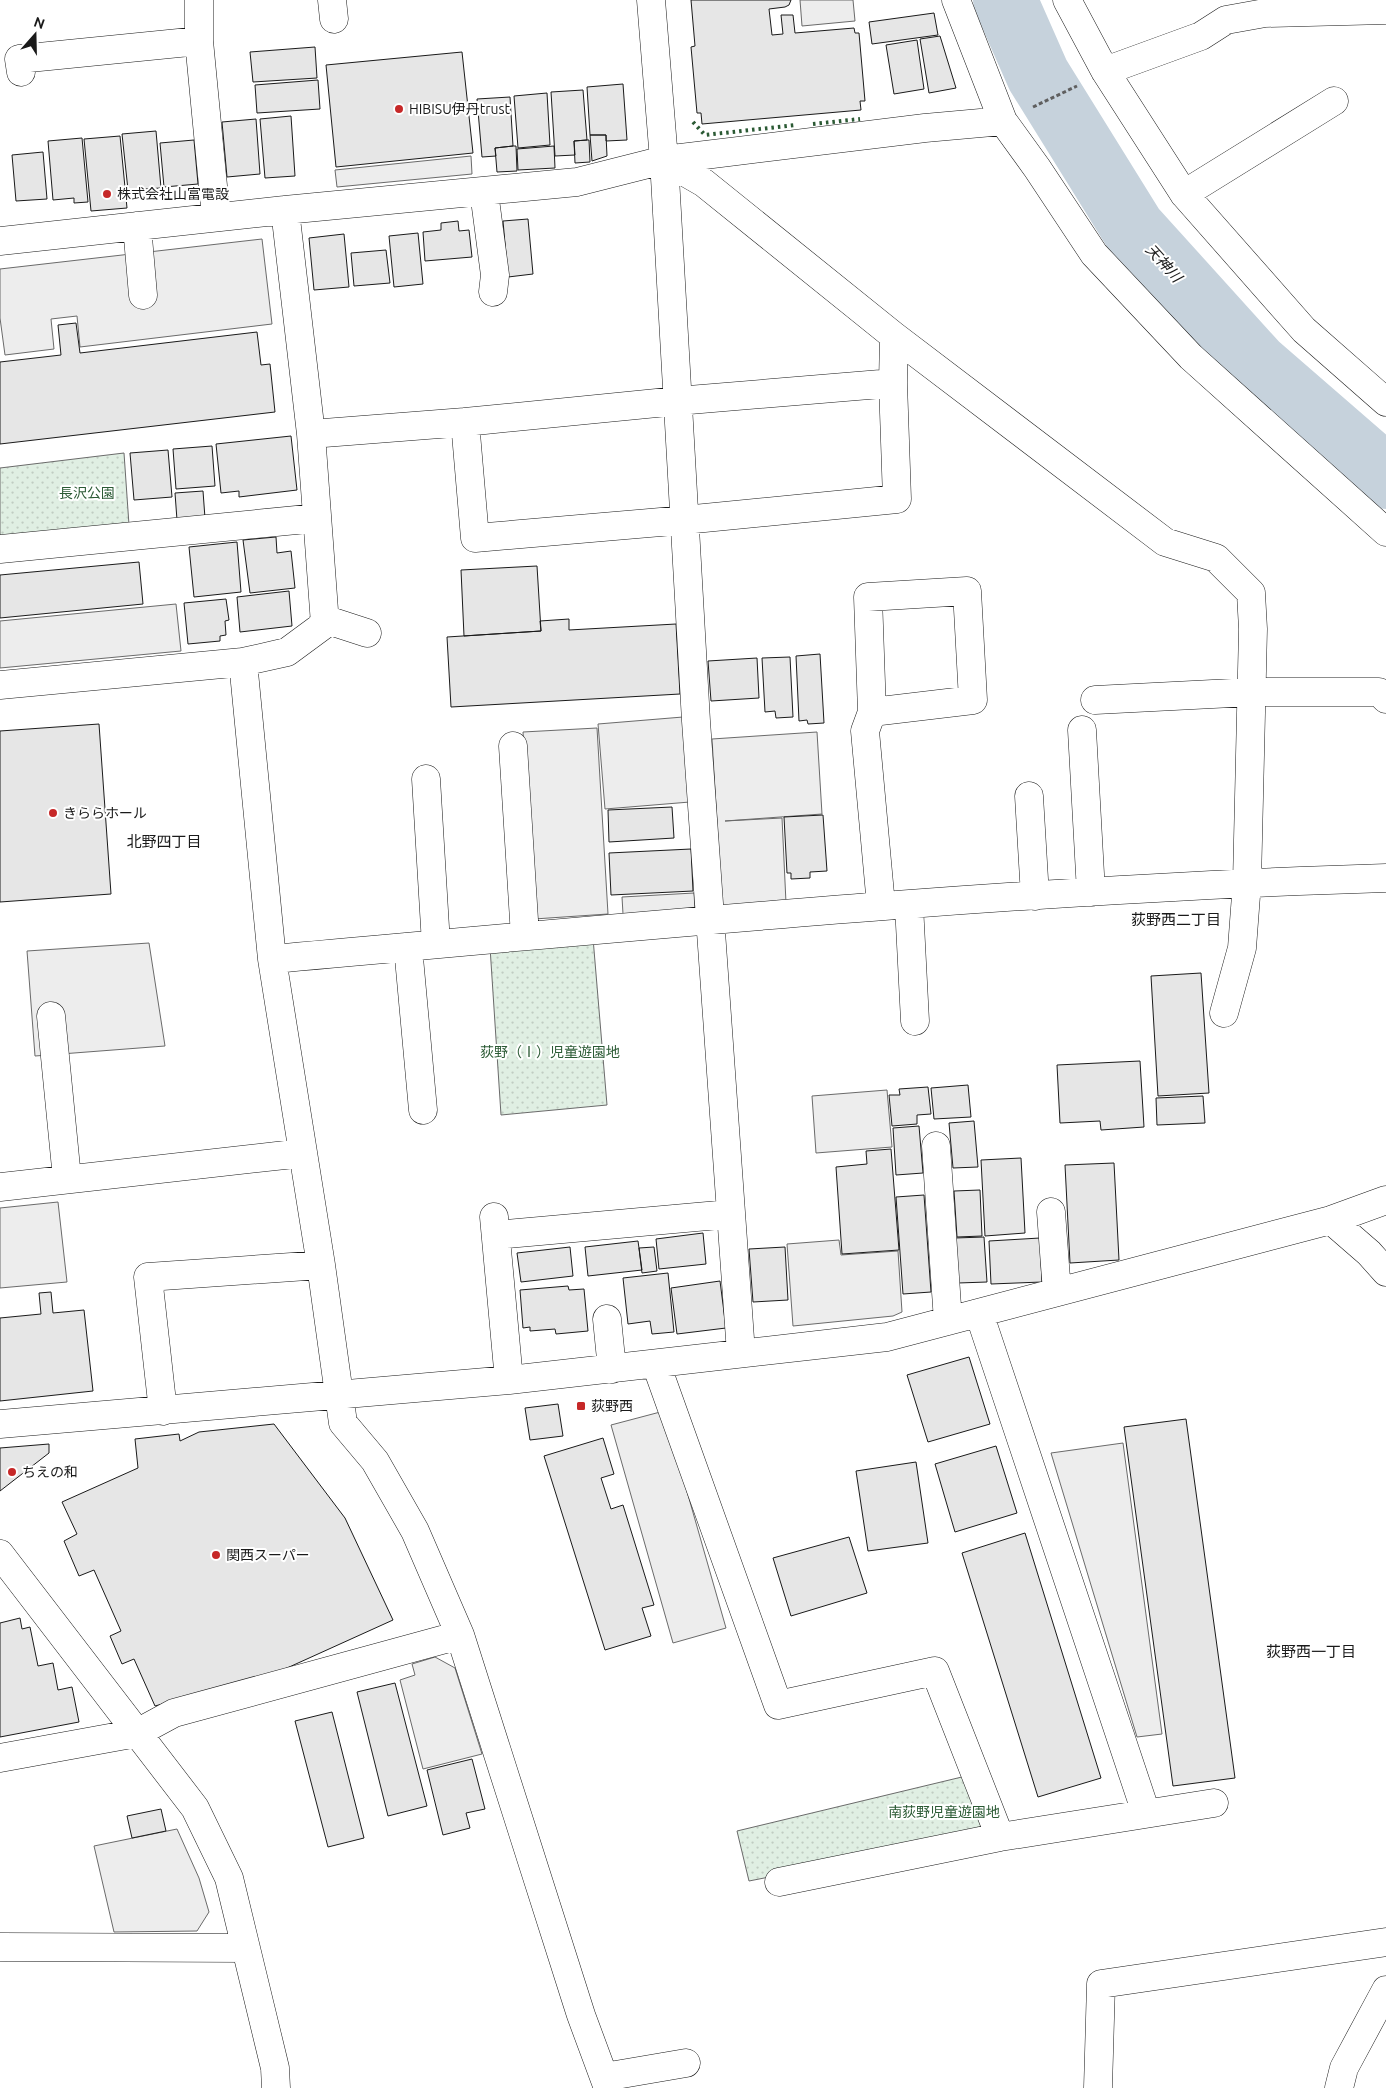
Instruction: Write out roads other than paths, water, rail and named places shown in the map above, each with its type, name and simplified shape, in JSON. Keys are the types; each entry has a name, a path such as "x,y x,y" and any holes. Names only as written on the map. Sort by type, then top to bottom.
{"street":[{"path":"199,0 199,41 216,218"},
{"path":"651,0 664,160 684,520 741,1353"},
{"path":"956,0 1003,121 1037,168 1094,254 1191,357 1386,532"},
{"path":"1067,0 1094,76 1184,194 1304,330 1386,402"},
{"path":"1094,76 1201,36 1222,10 1265,14 1348,5 1386,10"},
{"path":"19,60 199,41"},
{"path":"1184,194 1334,101"},
{"path":"0,241 285,210 577,182 664,160 925,128 1003,121"},
{"path":"664,160 704,183 894,336 1165,542 1216,558 1251,592 1253,629 1247,882 1242,948 1224,1013"},
{"path":"484,192 495,275 493,292"},
{"path":"0,685 243,662 287,652 325,624 312,434 285,210"},
{"path":"137,226 143,294"},
{"path":"465,422 475,538 684,520 897,498 893,383 894,336"},
{"path":"312,434 893,383"},
{"path":"0,549 318,518"},
{"path":"872,712 974,700 967,591 868,597 872,712 865,732 881,905"},
{"path":"324,619 367,633"},
{"path":"243,662 272,959 321,1265 343,1423 375,1461 414,1530 460,1635 580,2014 606,2082 686,2063"},
{"path":"1095,700 1252,692 1379,692 1386,699"},
{"path":"1082,730 1091,892"},
{"path":"513,746 525,936"},
{"path":"426,779 436,944"},
{"path":"1029,796 1035,896"},
{"path":"272,959 881,905 1247,882 1386,878"},
{"path":"909,904 915,1021"},
{"path":"408,947 423,1110"},
{"path":"51,1016 67,1178"},
{"path":"936,1146 948,1321"},
{"path":"0,1187 303,1152"},
{"path":"0,1424 509,1380 887,1337 1331,1220 1386,1200"},
{"path":"1051,1212 1058,1292"},
{"path":"509,1380 495,1226 730,1214"},
{"path":"1331,1220 1369,1253 1386,1272"},
{"path":"163,1411 148,1277 321,1265"},
{"path":"979,1313 1146,1812"},
{"path":"607,1319 612,1369"},
{"path":"656,1364 778,1705 935,1671 1000,1836"},
{"path":"0,1554 195,1808 229,1878 275,2068 276,2088"},
{"path":"0,1758 137,1734 174,1713 460,1635"},
{"path":"779,1882 1000,1836 1214,1803"},
{"path":"1098,2088 1101,1984 1386,1942"},
{"path":"0,1947 246,1948"},
{"path":"1339,2088 1344,2068 1386,1990"}],"waterway":[{"name":"天神川","path":"1005,0 1038,75 1133,228 1257,365 1386,477"}],"place":[{"name":"HIBISU伊丹trust","path":"399,109"},
{"name":"株式会社山富電設","path":"107,194"},
{"name":"きららホール","path":"53,813"},
{"name":"荻野西","path":"581,1406"},
{"name":"ちえの和","path":"12,1472"},
{"name":"関西スーパー","path":"216,1555"}],"district":[{"name":"北野四丁目","path":"164,841"},
{"name":"荻野西二丁目","path":"1176,919"},
{"name":"荻野西一丁目","path":"1311,1651"}],"park label":[{"name":"長沢公園","path":"87,493"},
{"name":"荻野（Ⅰ）児童遊園地","path":"550,1052"},
{"name":"南荻野児童遊園地","path":"944,1812"}]}
